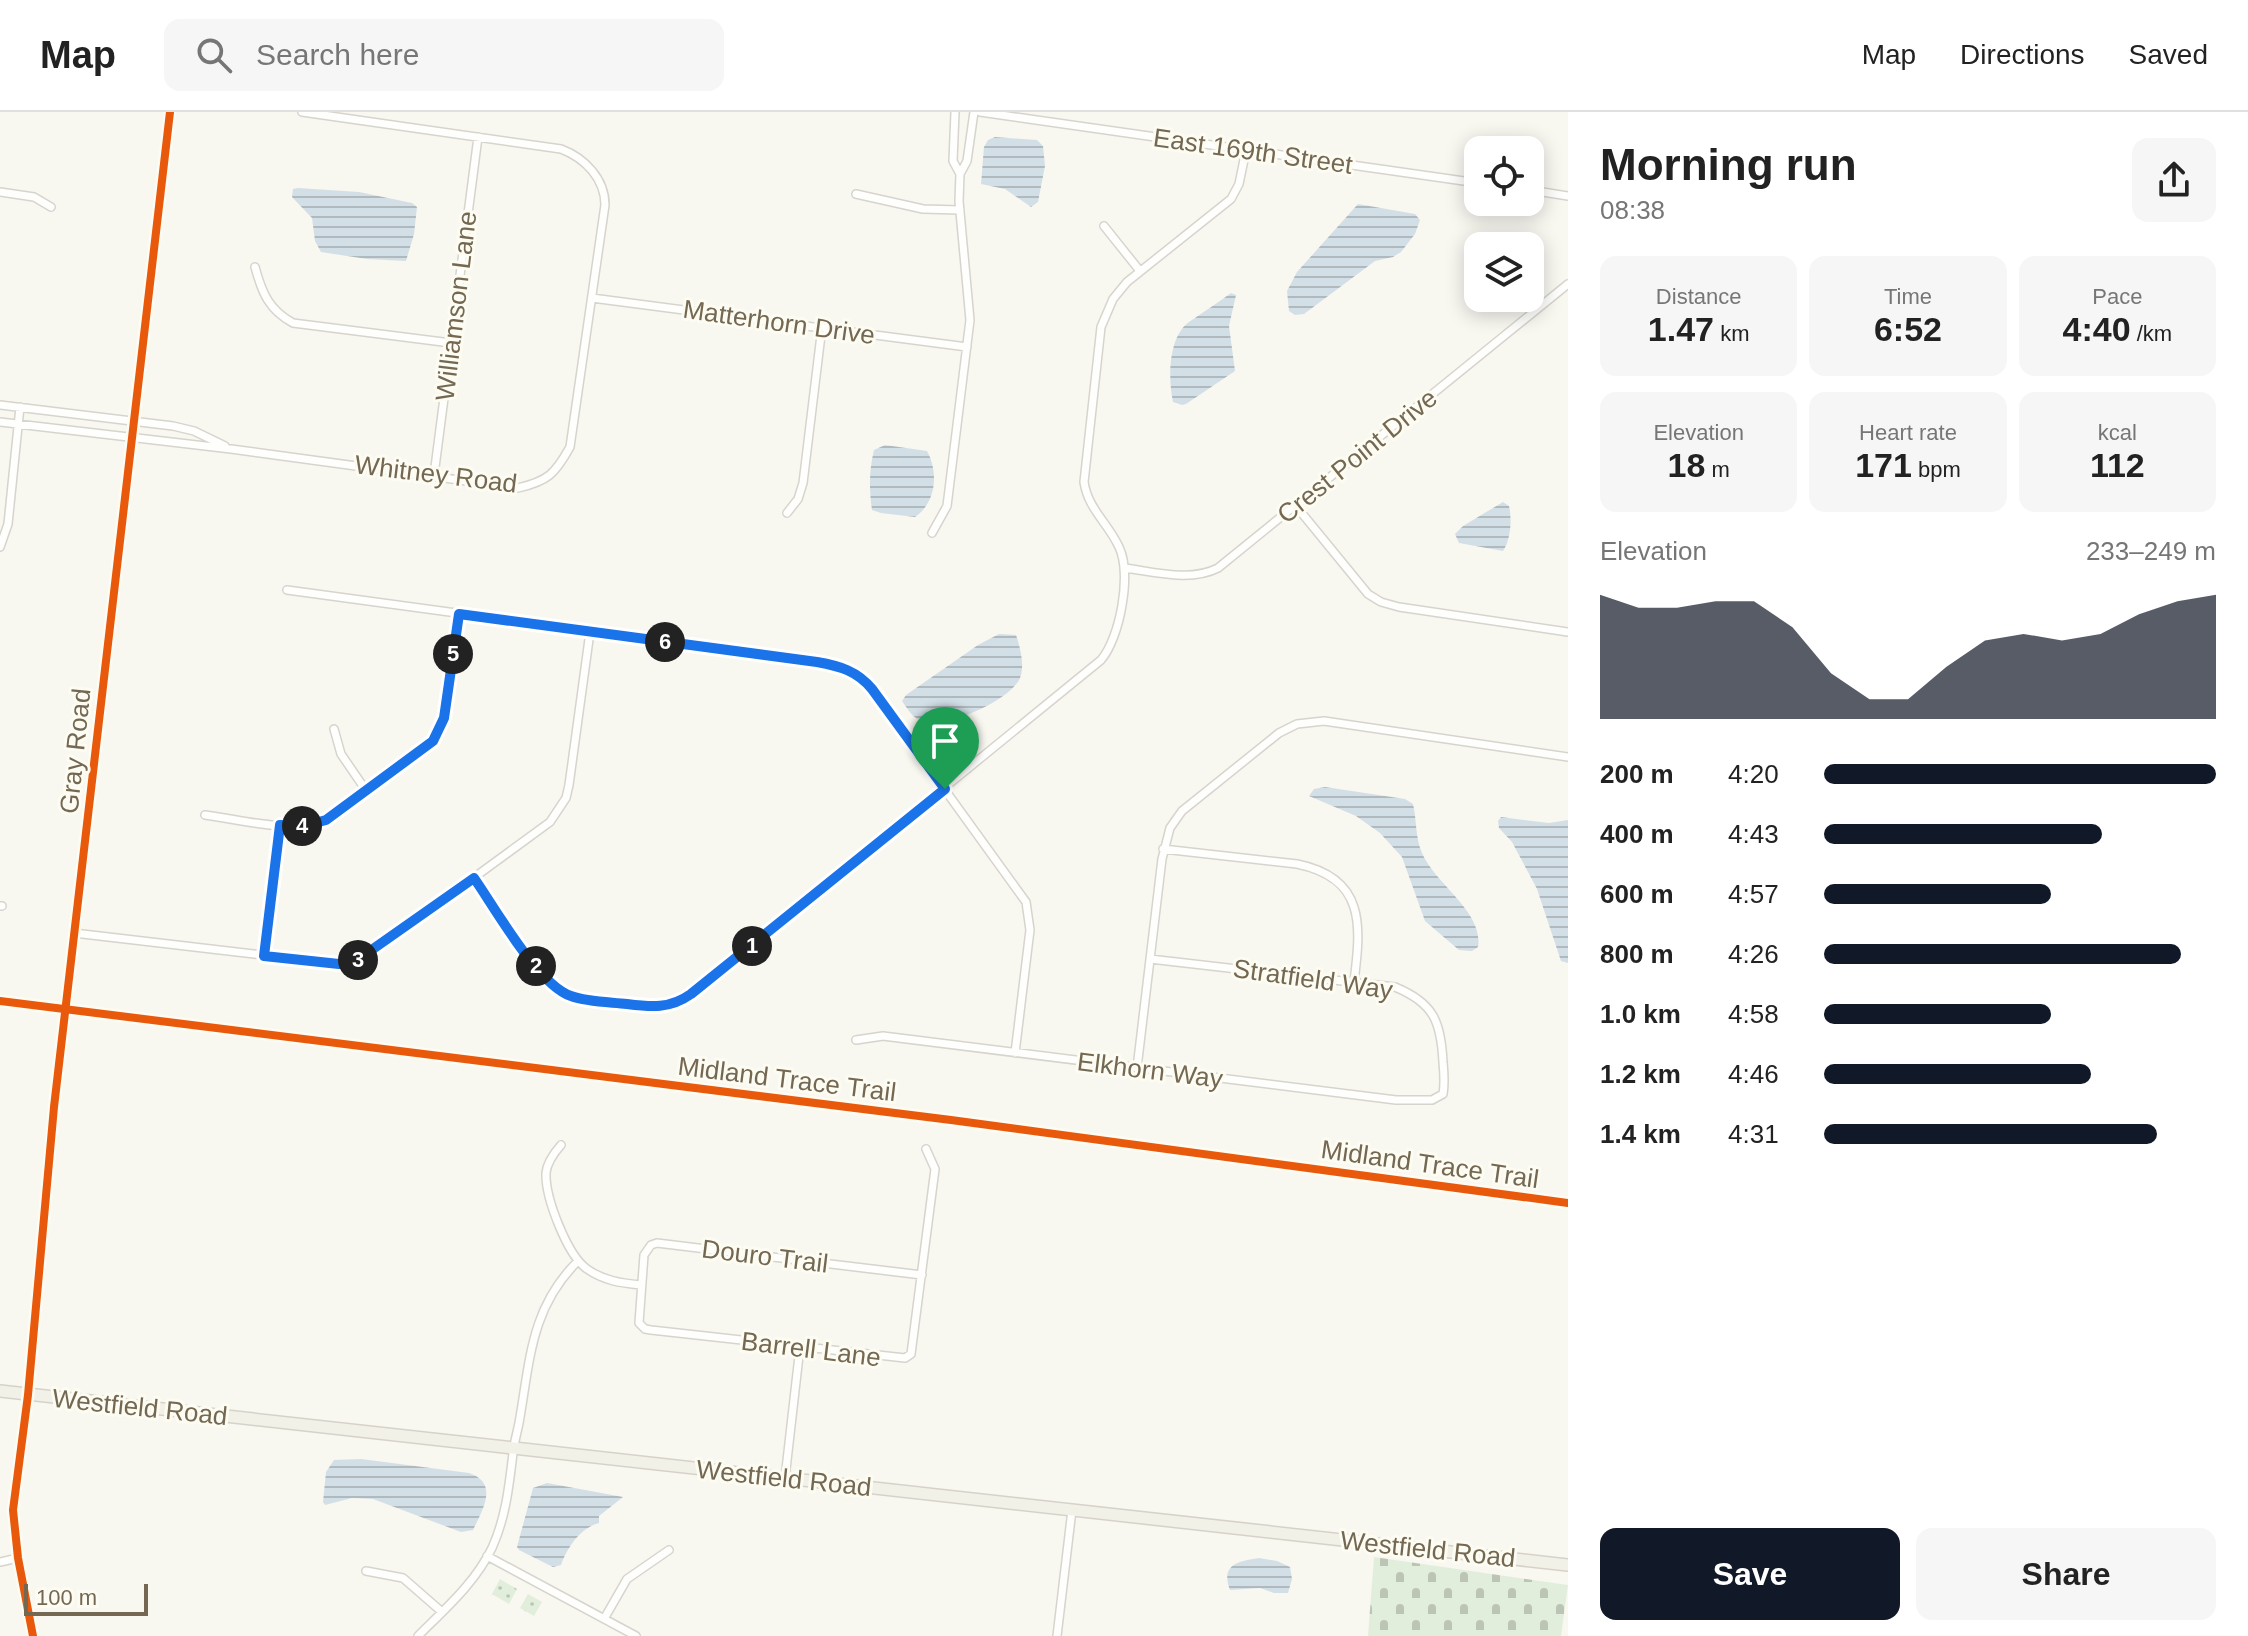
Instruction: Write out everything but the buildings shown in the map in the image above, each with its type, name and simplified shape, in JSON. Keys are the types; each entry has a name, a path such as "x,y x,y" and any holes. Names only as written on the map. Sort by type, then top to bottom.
{"main road":[{"name":"Westfield Road","path":"0,1391 1568,1565"}],"street":[{"name":"Gray Road","path":"33,1636 18,1558 13,1510 28,1395 54,1107 170,112"},
{"name":"Whitney Road","path":"0,422 131,436 518,488 546,479 559,467 570,447 605,205 596,174 574,154 561,149 302,112"},
{"path":"932,533 947,506 970,320 960,210 960,174 953,161 955,112"},
{"path":"960,174 967,161 977,112"},
{"name":"East 169th Street","path":"977,112 1464,181"},
{"name":"Williamson Lane","path":"434,475 478,137"},
{"path":"474,878 519,944 556,988 573,997 644,1006 673,1005 691,994 945,789 1109,652 1117,635 1125,568 1120,548 1088,501 1084,476 1101,327 1113,299 1140,271 1231,199 1239,184 1246,150"},
{"path":"0,192 34,197 51,207"},
{"path":"1544,192 1568,196"},
{"path":"856,194 923,209 960,210"},
{"path":"1104,226 1140,271"},
{"path":"255,267 263,296 277,313 293,323 451,343"},
{"name":"Crest Point Drive","path":"1125,568 1188,576 1210,572 1225,563 1568,284"},
{"name":"Matterhorn Drive","path":"592,298 967,347"},
{"path":"787,513 798,499 803,483 822,327"},
{"name":"Whitney Road","path":"0,405 133,420 194,431 231,449"},
{"path":"0,547 8,524 20,407"},
{"path":"1296,506 1368,594 1381,602 1568,632"},
{"path":"287,590 817,662 845,668 861,678 1022,894 1029,913 1030,930 1015,1053"},
{"path":"205,815 280,825 319,823 426,748 438,733 446,711 459,614"},
{"path":"74,933 264,956 353,963 550,822 566,798 590,632"},
{"path":"1137,1068 1163,849 1170,828 1182,811 1279,733 1305,722 1333,722 1568,757"},
{"path":"334,729 341,754 367,792"},
{"path":"264,956 280,825"},
{"path":"1163,849 1297,864 1317,868 1332,876 1346,890 1357,911 1359,933 1354,982"},
{"name":"Stratfield Way","path":"1150,959 1395,987 1409,993 1431,1010 1441,1036 1443,1094"},
{"name":"Elkhorn Way","path":"856,1040 883,1036 1382,1098 1432,1100 1443,1094"},
{"path":"561,1145 546,1171 548,1192 565,1238 578,1261 599,1276 615,1282 641,1285"},
{"name":"Barrell Lane","path":"641,1285 638,1318 645,1329 905,1358 911,1354 935,1169 926,1149"},
{"name":"Douro Trail","path":"641,1285 644,1255 651,1245 657,1243 922,1275"},
{"path":"418,1636 465,1589 487,1556 505,1513 530,1350 550,1295 558,1281 578,1261"},
{"path":"785,1478 800,1347"},
{"path":"1057,1636 1072,1510"},
{"path":"604,1619 627,1579 669,1550"},
{"path":"487,1556 636,1636"},
{"path":"0,1562 18,1558"},
{"path":"366,1571 403,1578 442,1612"}],"green space":[{"path":"1374,1557 1568,1585 1561,1636 1368,1636"},
{"path":"500,1579 517,1589 509,1604 492,1594"},
{"path":"528,1594 542,1602 534,1616 520,1608"}],"shaded area":[{"path":"995,137 1037,140 1043,146 1045,166 1038,202 1031,207 1005,189 981,184 984,147 988,140"},
{"path":"293,189 359,192 412,203 417,207 414,234 406,261 321,252 315,241 312,218 292,197"},
{"path":"1358,204 1415,214 1420,220 1415,234 1401,252 1375,261 1304,314 1295,315 1289,311 1287,291 1297,272"},
{"path":"1231,293 1236,295 1229,326 1235,371 1186,404 1173,402 1170,371 1177,338 1189,322"},
{"path":"885,445 927,451 931,460 934,478 931,496 915,517 872,510 872,458 874,450"},
{"path":"1503,502 1509,506 1511,523 1503,551 1459,543 1455,534 1463,526"},
{"path":"999,634 1016,635 1018,640 1022,667 1020,678 1014,686 992,703 948,721 925,722 912,714 902,701 906,695"},
{"path":"1325,787 1405,799 1413,804 1422,853 1466,910 1478,934 1478,947 1472,951 1459,950 1425,921 1402,857 1380,833 1356,816 1309,796 1314,789"},
{"path":"1501,817 1549,823 1568,820 1568,963 1561,961 1537,889 1512,842 1499,828"},
{"path":"361,1459 469,1473 478,1477 484,1483 486,1497 473,1530 461,1532 373,1499 352,1498 325,1505 326,1472 334,1460"},
{"path":"547,1483 623,1497 599,1516 599,1523 586,1529 575,1540 561,1565 553,1567 517,1547 533,1488"},
{"path":"1259,1558 1290,1567 1292,1579 1288,1593 1274,1593 1260,1588 1230,1590 1228,1574 1233,1565"}],"cycle path":[{"path":"33,1636 18,1558 13,1510 28,1395 54,1107 170,112"},
{"name":"Midland Trace Trail","path":"0,1001 951,1120 1568,1203"}],"route":[{"path":"459,614 845,668 872,689 945,789 681,1002 673,1005 644,1006 573,997 556,988 519,944 474,878 353,963 264,956 280,825 304,826 326,820 433,741 444,718 459,614"}]}
